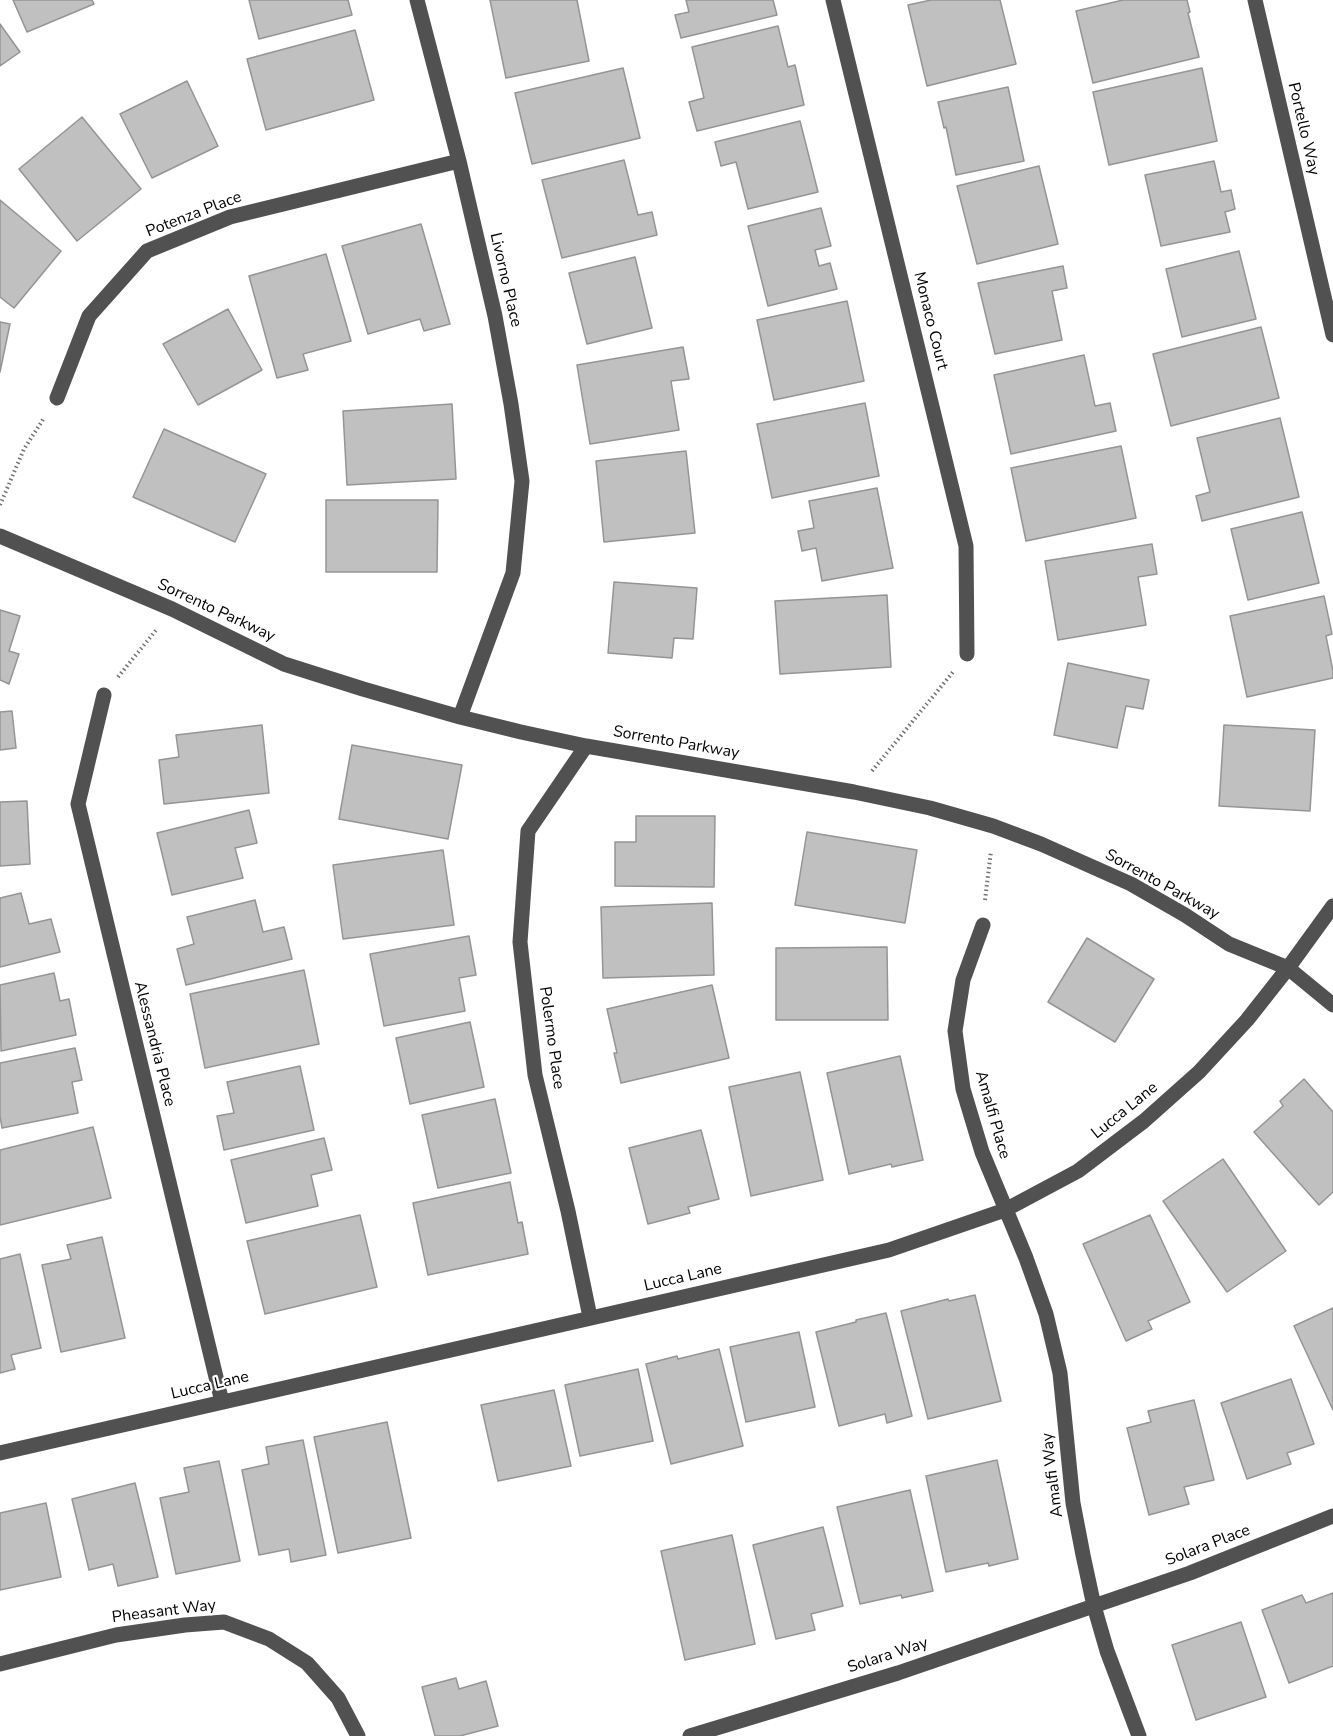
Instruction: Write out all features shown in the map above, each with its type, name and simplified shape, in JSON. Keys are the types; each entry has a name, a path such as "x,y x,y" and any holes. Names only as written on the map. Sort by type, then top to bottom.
{"street":[{"name":"Livorno Place","path":"417,0 459,161 495,316 512,404 522,481 513,573 460,717"},
{"name":"Monaco Court","path":"833,0 966,546 967,654"},
{"name":"Portello Way","path":"1255,0 1333,335"},
{"name":"Potenza Place","path":"57,398 89,316 147,251 230,217 459,161"},
{"name":"Sorrento Parkway","path":"0,536 172,609 284,663 363,689 460,717 586,746 854,792 930,808 993,826 1041,844 1131,884 1229,944 1288,968 1333,1005"},
{"name":"Alessandria Place","path":"104,695 78,804 222,1402"},
{"name":"Polermo Place","path":"586,746 528,831 520,942 535,1075 568,1210 590,1317"},
{"path":"1288,968 1333,906"},
{"name":"Amalfi Place","path":"983,925 963,980 955,1031 963,1089 982,1152 1005,1210"},
{"name":"Lucca Lane","path":"0,1453 889,1250 1005,1210 1078,1171 1144,1122 1199,1072 1246,1020 1288,968"},
{"name":"Amalfi Way","path":"1005,1210 1026,1258 1046,1314 1060,1373 1073,1503 1094,1606 1107,1651 1138,1736"},
{"name":"Solara Place","path":"1094,1606 1190,1573 1333,1516"},
{"name":"Solara Way","path":"690,1736 898,1673 1094,1606"},
{"name":"Pheasant Way","path":"0,1664 116,1635 224,1622 269,1639 307,1663 338,1698 358,1736"}],"path":[{"path":"0,505 24,449 57,398"},
{"path":"104,695 172,609"},
{"path":"854,792 967,654"},
{"path":"983,925 993,826"}],"building":[{"path":"13,0 92,0 94,4 27,32"},
{"path":"249,0 348,0 352,15 259,39"},
{"path":"490,0 577,0 589,61 506,78"},
{"path":"686,0 773,0 777,15 681,38 675,15 689,12"},
{"path":"931,0 1000,0 1016,64 927,86 908,5"},
{"path":"1123,0 1187,0 1199,57 1093,83 1076,11"},
{"path":"0,24 20,52 0,66"},
{"path":"778,26 788,67 795,65 804,105 697,131 689,102 704,98 692,47"},
{"path":"355,30 374,100 266,130 247,59"},
{"path":"623,68 640,138 532,164 515,93"},
{"path":"1202,68 1217,141 1109,165 1093,92"},
{"path":"187,81 218,146 152,178 120,114"},
{"path":"1008,87 1024,161 956,175 938,102"},
{"path":"82,117 141,189 77,241 19,169"},
{"path":"800,121 818,192 748,209 736,162 721,166 715,142"},
{"path":"624,160 638,215 652,212 657,235 562,258 542,180"},
{"path":"1214,161 1221,192 1231,190 1235,209 1225,212 1230,232 1161,246 1145,175"},
{"path":"1039,166 1058,244 977,264 957,186"},
{"path":"0,200 61,251 14,308 0,297"},
{"path":"821,208 831,246 815,250 819,266 830,263 837,289 768,306 748,226"},
{"path":"421,224 450,324 424,331 420,319 368,334 342,246"},
{"path":"1239,251 1256,319 1182,337 1166,269"},
{"path":"326,254 351,341 303,354 308,370 277,378 249,276"},
{"path":"635,257 652,328 587,344 569,273"},
{"path":"1063,266 1067,288 1052,291 1062,340 995,354 978,283"},
{"path":"847,301 864,381 774,400 757,320"},
{"path":"228,309 262,370 198,405 163,344"},
{"path":"0,322 10,324 0,372"},
{"path":"1261,327 1279,398 1171,426 1153,354"},
{"path":"683,347 689,379 671,381 679,430 590,444 577,365"},
{"path":"1084,355 1095,406 1110,403 1116,431 1011,454 994,375"},
{"path":"865,403 879,476 772,498 757,424"},
{"path":"452,404 456,479 347,485 343,411"},
{"path":"1280,418 1299,497 1202,521 1196,496 1210,492 1197,438"},
{"path":"164,429 266,474 235,542 133,497"},
{"path":"1121,446 1136,518 1026,541 1011,468"},
{"path":"686,451 695,533 604,542 596,461"},
{"path":"877,488 893,568 822,581 816,548 802,551 798,531 814,528 809,501"},
{"path":"326,500 438,500 437,572 326,572"},
{"path":"1302,512 1319,583 1248,600 1231,529"},
{"path":"1152,544 1157,574 1138,577 1146,625 1058,640 1045,561"},
{"path":"614,582 697,588 693,639 674,638 672,658 608,653"},
{"path":"887,595 891,667 780,674 775,601"},
{"path":"1324,596 1332,634 1326,636 1333,678 1247,697 1230,616"},
{"path":"0,610 20,616 9,651 19,654 9,684 0,680"},
{"path":"1068,663 1149,680 1143,709 1126,706 1117,748 1054,735"},
{"path":"12,711 16,748 0,750 0,712"},
{"path":"262,725 269,793 164,804 159,760 179,757 176,735"},
{"path":"1224,725 1315,730 1310,811 1219,806"},
{"path":"352,745 462,765 448,839 339,819"},
{"path":"27,801 30,864 0,866 0,802"},
{"path":"249,810 257,843 235,848 243,878 172,895 157,833"},
{"path":"636,816 715,816 714,887 615,886 615,842 636,842"},
{"path":"807,832 917,850 905,923 795,905"},
{"path":"443,850 454,925 343,939 333,865"},
{"path":"21,893 29,924 51,919 60,952 0,967 0,898"},
{"path":"255,900 263,932 284,927 292,959 186,985 177,949 194,944 187,917"},
{"path":"712,903 714,975 603,978 601,907"},
{"path":"469,936 476,975 459,978 465,1011 384,1026 370,954"},
{"path":"1087,938 1154,979 1115,1042 1048,1002"},
{"path":"887,947 888,1020 776,1020 776,948"},
{"path":"304,970 319,1044 205,1068 190,994"},
{"path":"54,973 60,1001 69,999 76,1035 1,1051 0,985"},
{"path":"712,985 729,1058 621,1083 607,1009"},
{"path":"470,1022 484,1087 410,1104 396,1038"},
{"path":"75,1048 82,1080 72,1082 78,1113 2,1128 0,1063"},
{"path":"900,1056 923,1160 892,1167 891,1164 849,1174 827,1073"},
{"path":"300,1066 314,1130 224,1150 217,1116 234,1113 227,1082"},
{"path":"800,1072 823,1180 751,1196 729,1087"},
{"path":"1304,1079 1333,1112 1333,1192 1319,1205 1254,1132 1283,1106 1280,1101"},
{"path":"495,1099 511,1173 438,1188 422,1115"},
{"path":"93,1127 111,1198 0,1225 0,1150"},
{"path":"701,1130 719,1199 688,1207 690,1213 648,1224 629,1148"},
{"path":"324,1138 332,1170 311,1175 318,1206 246,1223 231,1160"},
{"path":"1223,1159 1286,1251 1227,1292 1163,1201"},
{"path":"510,1182 518,1223 522,1222 528,1254 428,1275 413,1203"},
{"path":"360,1215 377,1287 265,1314 247,1241"},
{"path":"1150,1215 1190,1302 1148,1321 1152,1329 1126,1341 1083,1244"},
{"path":"102,1237 125,1338 61,1352 42,1265 71,1259 67,1245"},
{"path":"20,1254 41,1348 11,1355 15,1369 0,1373 0,1259"},
{"path":"975,1295 1001,1401 928,1419 901,1311"},
{"path":"1333,1308 1333,1410 1294,1326"},
{"path":"886,1313 912,1416 887,1423 885,1414 839,1426 816,1332"},
{"path":"799,1332 815,1407 746,1422 730,1347"},
{"path":"719,1349 743,1446 671,1464 646,1364"},
{"path":"638,1369 653,1441 580,1456 565,1385"},
{"path":"1291,1379 1314,1444 1287,1453 1291,1464 1247,1479 1221,1403"},
{"path":"554,1390 571,1466 498,1481 481,1405"},
{"path":"1194,1400 1214,1480 1184,1487 1189,1504 1149,1515 1127,1428 1151,1422 1148,1411"},
{"path":"387,1422 411,1538 338,1553 314,1437"},
{"path":"303,1440 326,1555 291,1562 289,1549 259,1555 242,1470 269,1464 266,1447"},
{"path":"997,1460 1018,1559 946,1572 926,1476"},
{"path":"219,1461 240,1561 176,1574 160,1498 189,1492 184,1468"},
{"path":"135,1483 158,1577 118,1586 113,1564 89,1570 72,1499"},
{"path":"910,1490 933,1591 860,1604 837,1507"},
{"path":"46,1503 61,1577 0,1590 0,1513"},
{"path":"823,1527 843,1606 811,1614 815,1630 776,1639 753,1545"},
{"path":"732,1535 755,1644 685,1660 661,1551"},
{"path":"1333,1593 1333,1666 1289,1683 1262,1610 1302,1595 1306,1603"},
{"path":"1241,1622 1266,1697 1196,1720 1172,1645"},
{"path":"456,1678 459,1689 486,1681 498,1726 460,1736 435,1736 422,1687"}]}
